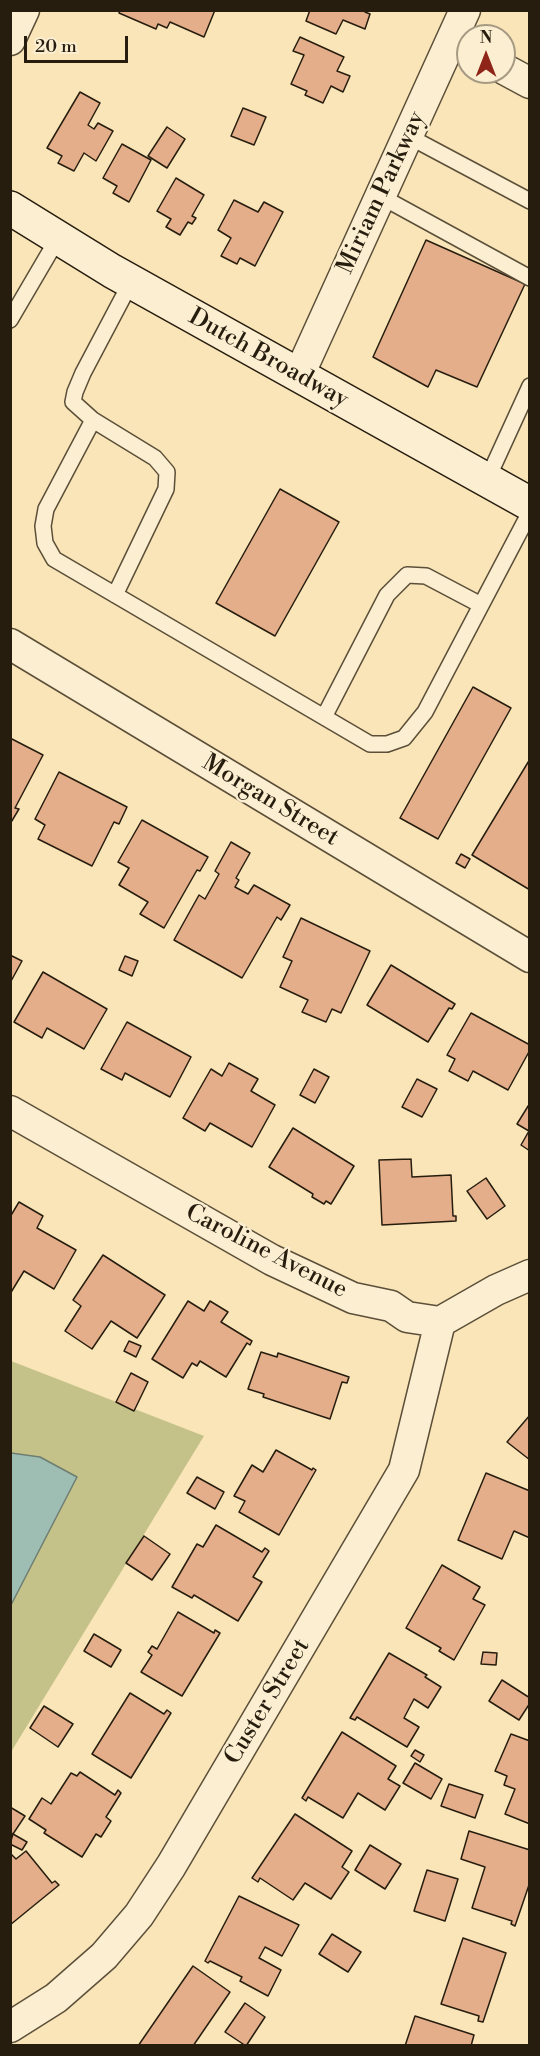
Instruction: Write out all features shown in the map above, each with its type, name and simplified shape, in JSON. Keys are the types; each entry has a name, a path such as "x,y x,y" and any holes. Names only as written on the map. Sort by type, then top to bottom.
{"main road":[{"name":"Dutch Broadway","path":"10,208 131,282 530,504"}],"street":[{"path":"10,40 24,10"},
{"name":"Miriam Parkway","path":"298,375 408,136 456,51"},
{"path":"516,75 530,83"},
{"name":"Morgan Street","path":"10,644 530,957"},
{"name":"Caroline Avenue","path":"10,1111 272,1260 353,1298 391,1306 406,1317 440,1322"},
{"path":"440,1322 496,1290 530,1275"},
{"name":"Custer Street","path":"10,2028 56,1998 104,1956 139,1915 171,1866 404,1470 440,1322"},
{"path":"10,2036 19,2046"}],"lane":[{"path":"408,136 530,201"},
{"path":"380,196 530,278"},
{"path":"10,320 58,238"},
{"path":"115,595 166,489 167,472 155,458 93,420 73,402 75,392 131,282"},
{"path":"487,480 530,386"},
{"path":"93,420 46,509 43,526 45,543 54,559 370,744 387,744 404,738 425,712 530,512"},
{"path":"324,717 387,595 406,575 426,576 481,605"}],"shaded area":[{"path":"11,1361 204,1436 11,1752"}],"water":[{"path":"11,1453 40,1457 77,1477 11,1605"}],"building":[{"path":"120,10 215,10 204,37 170,22 167,28 158,24 156,29 119,13"},
{"path":"310,10 366,10 365,12 370,14 365,29 343,20 336,34 306,21"},
{"path":"300,37 344,57 337,71 350,76 343,92 331,86 323,103 305,95 307,91 291,84 304,55 293,51"},
{"path":"80,92 100,103 88,125 94,129 98,123 113,131 96,161 84,153 74,171 58,163 62,156 47,148"},
{"path":"243,108 266,117 254,145 231,136"},
{"path":"167,127 185,139 167,168 148,156"},
{"path":"122,144 151,160 129,202 113,193 117,186 103,178"},
{"path":"176,178 204,195 192,216 196,218 192,224 188,222 180,235 166,227 171,219 157,211"},
{"path":"234,200 258,212 264,202 283,212 255,266 240,258 237,264 221,256 231,238 218,230"},
{"path":"426,240 525,284 477,387 436,370 428,387 373,357"},
{"path":"280,489 339,522 275,636 216,603"},
{"path":"473,687 511,708 438,839 400,818"},
{"path":"10,738 43,755 15,808 19,809 10,824"},
{"path":"530,759 530,890 472,855"},
{"path":"59,772 127,807 119,824 114,822 92,866 38,839 45,825 35,819"},
{"path":"142,820 208,857 200,871 197,870 164,928 140,914 148,902 119,885 129,868 118,862"},
{"path":"231,842 250,853 236,878 239,880 235,887 248,894 254,885 290,905 281,920 277,917 242,978 174,940 199,895 205,899 219,874 215,871"},
{"path":"461,854 470,859 465,868 456,863"},
{"path":"301,918 370,951 341,1013 332,1009 326,1022 302,1012 308,1000 280,987 292,961 283,957"},
{"path":"10,955 22,961 10,983"},
{"path":"125,956 138,961 132,976 119,970"},
{"path":"391,965 455,1004 452,1009 449,1008 428,1042 367,1005"},
{"path":"43,972 107,1009 84,1049 47,1028 42,1038 14,1022"},
{"path":"471,1013 530,1045 530,1050 508,1090 473,1071 468,1081 449,1071 455,1059 447,1055"},
{"path":"127,1022 191,1057 170,1097 125,1073 122,1080 101,1069"},
{"path":"229,1063 258,1079 251,1091 275,1105 252,1147 210,1123 205,1131 183,1118 211,1069 222,1076"},
{"path":"314,1069 329,1077 315,1103 300,1095"},
{"path":"417,1079 437,1089 422,1117 402,1107"},
{"path":"530,1103 530,1151 521,1145 529,1131 517,1124"},
{"path":"293,1128 354,1166 331,1204 326,1201 324,1204 312,1197 313,1194 269,1167"},
{"path":"411,1159 412,1177 451,1175 453,1216 456,1216 456,1221 382,1225 379,1160"},
{"path":"486,1178 505,1206 487,1219 467,1191"},
{"path":"19,1202 43,1216 37,1228 76,1250 54,1289 24,1271 10,1294 10,1217"},
{"path":"103,1255 165,1295 137,1338 111,1321 92,1349 65,1331 81,1306 73,1300"},
{"path":"188,1301 204,1311 210,1301 228,1312 221,1322 252,1341 250,1345 247,1343 226,1377 200,1361 197,1366 192,1363 183,1378 152,1359"},
{"path":"129,1341 141,1346 136,1357 124,1351"},
{"path":"261,1352 277,1357 278,1353 349,1377 347,1383 342,1382 330,1419 263,1397 264,1394 248,1389"},
{"path":"131,1373 148,1382 134,1411 116,1402"},
{"path":"530,1415 530,1460 507,1442"},
{"path":"276,1450 316,1470 279,1535 239,1512 245,1501 234,1496 252,1465 263,1472"},
{"path":"486,1473 530,1491 530,1538 514,1531 502,1559 458,1540"},
{"path":"197,1477 224,1492 215,1509 187,1493"},
{"path":"216,1525 262,1552 265,1548 269,1551 253,1577 262,1582 238,1621 194,1595 192,1598 172,1587 197,1544 203,1547"},
{"path":"144,1536 170,1554 152,1580 126,1563"},
{"path":"442,1565 480,1587 473,1599 485,1605 454,1660 439,1651 441,1648 406,1628"},
{"path":"178,1612 214,1633 215,1630 220,1633 182,1696 141,1672 152,1655 148,1652 152,1646 157,1649"},
{"path":"94,1634 121,1650 111,1667 84,1651"},
{"path":"483,1652 497,1653 496,1665 481,1664"},
{"path":"389,1653 427,1675 425,1677 441,1687 428,1708 414,1699 404,1718 419,1727 407,1747 357,1717 355,1720 350,1718"},
{"path":"502,1680 530,1698 530,1703 519,1720 489,1701"},
{"path":"130,1693 164,1714 167,1710 171,1713 131,1778 92,1754"},
{"path":"44,1706 73,1724 58,1747 30,1728"},
{"path":"342,1732 396,1766 388,1779 400,1786 385,1810 358,1793 343,1818 308,1797 306,1801 302,1798"},
{"path":"511,1734 530,1741 530,1824 505,1814 515,1789 504,1785 507,1776 495,1771"},
{"path":"415,1750 424,1755 420,1762 411,1756"},
{"path":"415,1763 442,1779 431,1799 403,1783"},
{"path":"80,1772 115,1795 118,1790 121,1793 106,1817 111,1821 101,1837 96,1834 82,1857 44,1833 46,1830 29,1819 42,1798 51,1804 71,1773 77,1776"},
{"path":"449,1784 483,1795 475,1818 441,1806"},
{"path":"10,1807 25,1816 13,1834 10,1832"},
{"path":"295,1814 352,1851 342,1867 349,1872 331,1899 305,1883 293,1900 260,1878 258,1882 252,1878"},
{"path":"469,1831 530,1850 530,1882 515,1926 511,1924 512,1921 472,1908 485,1867 461,1859"},
{"path":"13,1834 27,1842 22,1850 10,1844"},
{"path":"370,1845 401,1864 385,1889 355,1870"},
{"path":"26,1851 52,1883 55,1881 59,1885 10,1925 10,1853 16,1859"},
{"path":"427,1870 458,1879 445,1921 414,1911"},
{"path":"239,1896 299,1925 282,1956 265,1947 259,1958 281,1970 268,1996 240,1981 242,1977 210,1961 208,1963 205,1961"},
{"path":"332,1934 361,1952 348,1972 319,1954"},
{"path":"463,1938 506,1953 483,2022 478,2021 479,2016 441,2004"},
{"path":"193,1966 230,1992 193,2046 138,2046"},
{"path":"245,2003 265,2017 246,2046 225,2032"},
{"path":"415,2016 474,2035 471,2046 405,2046"}]}
